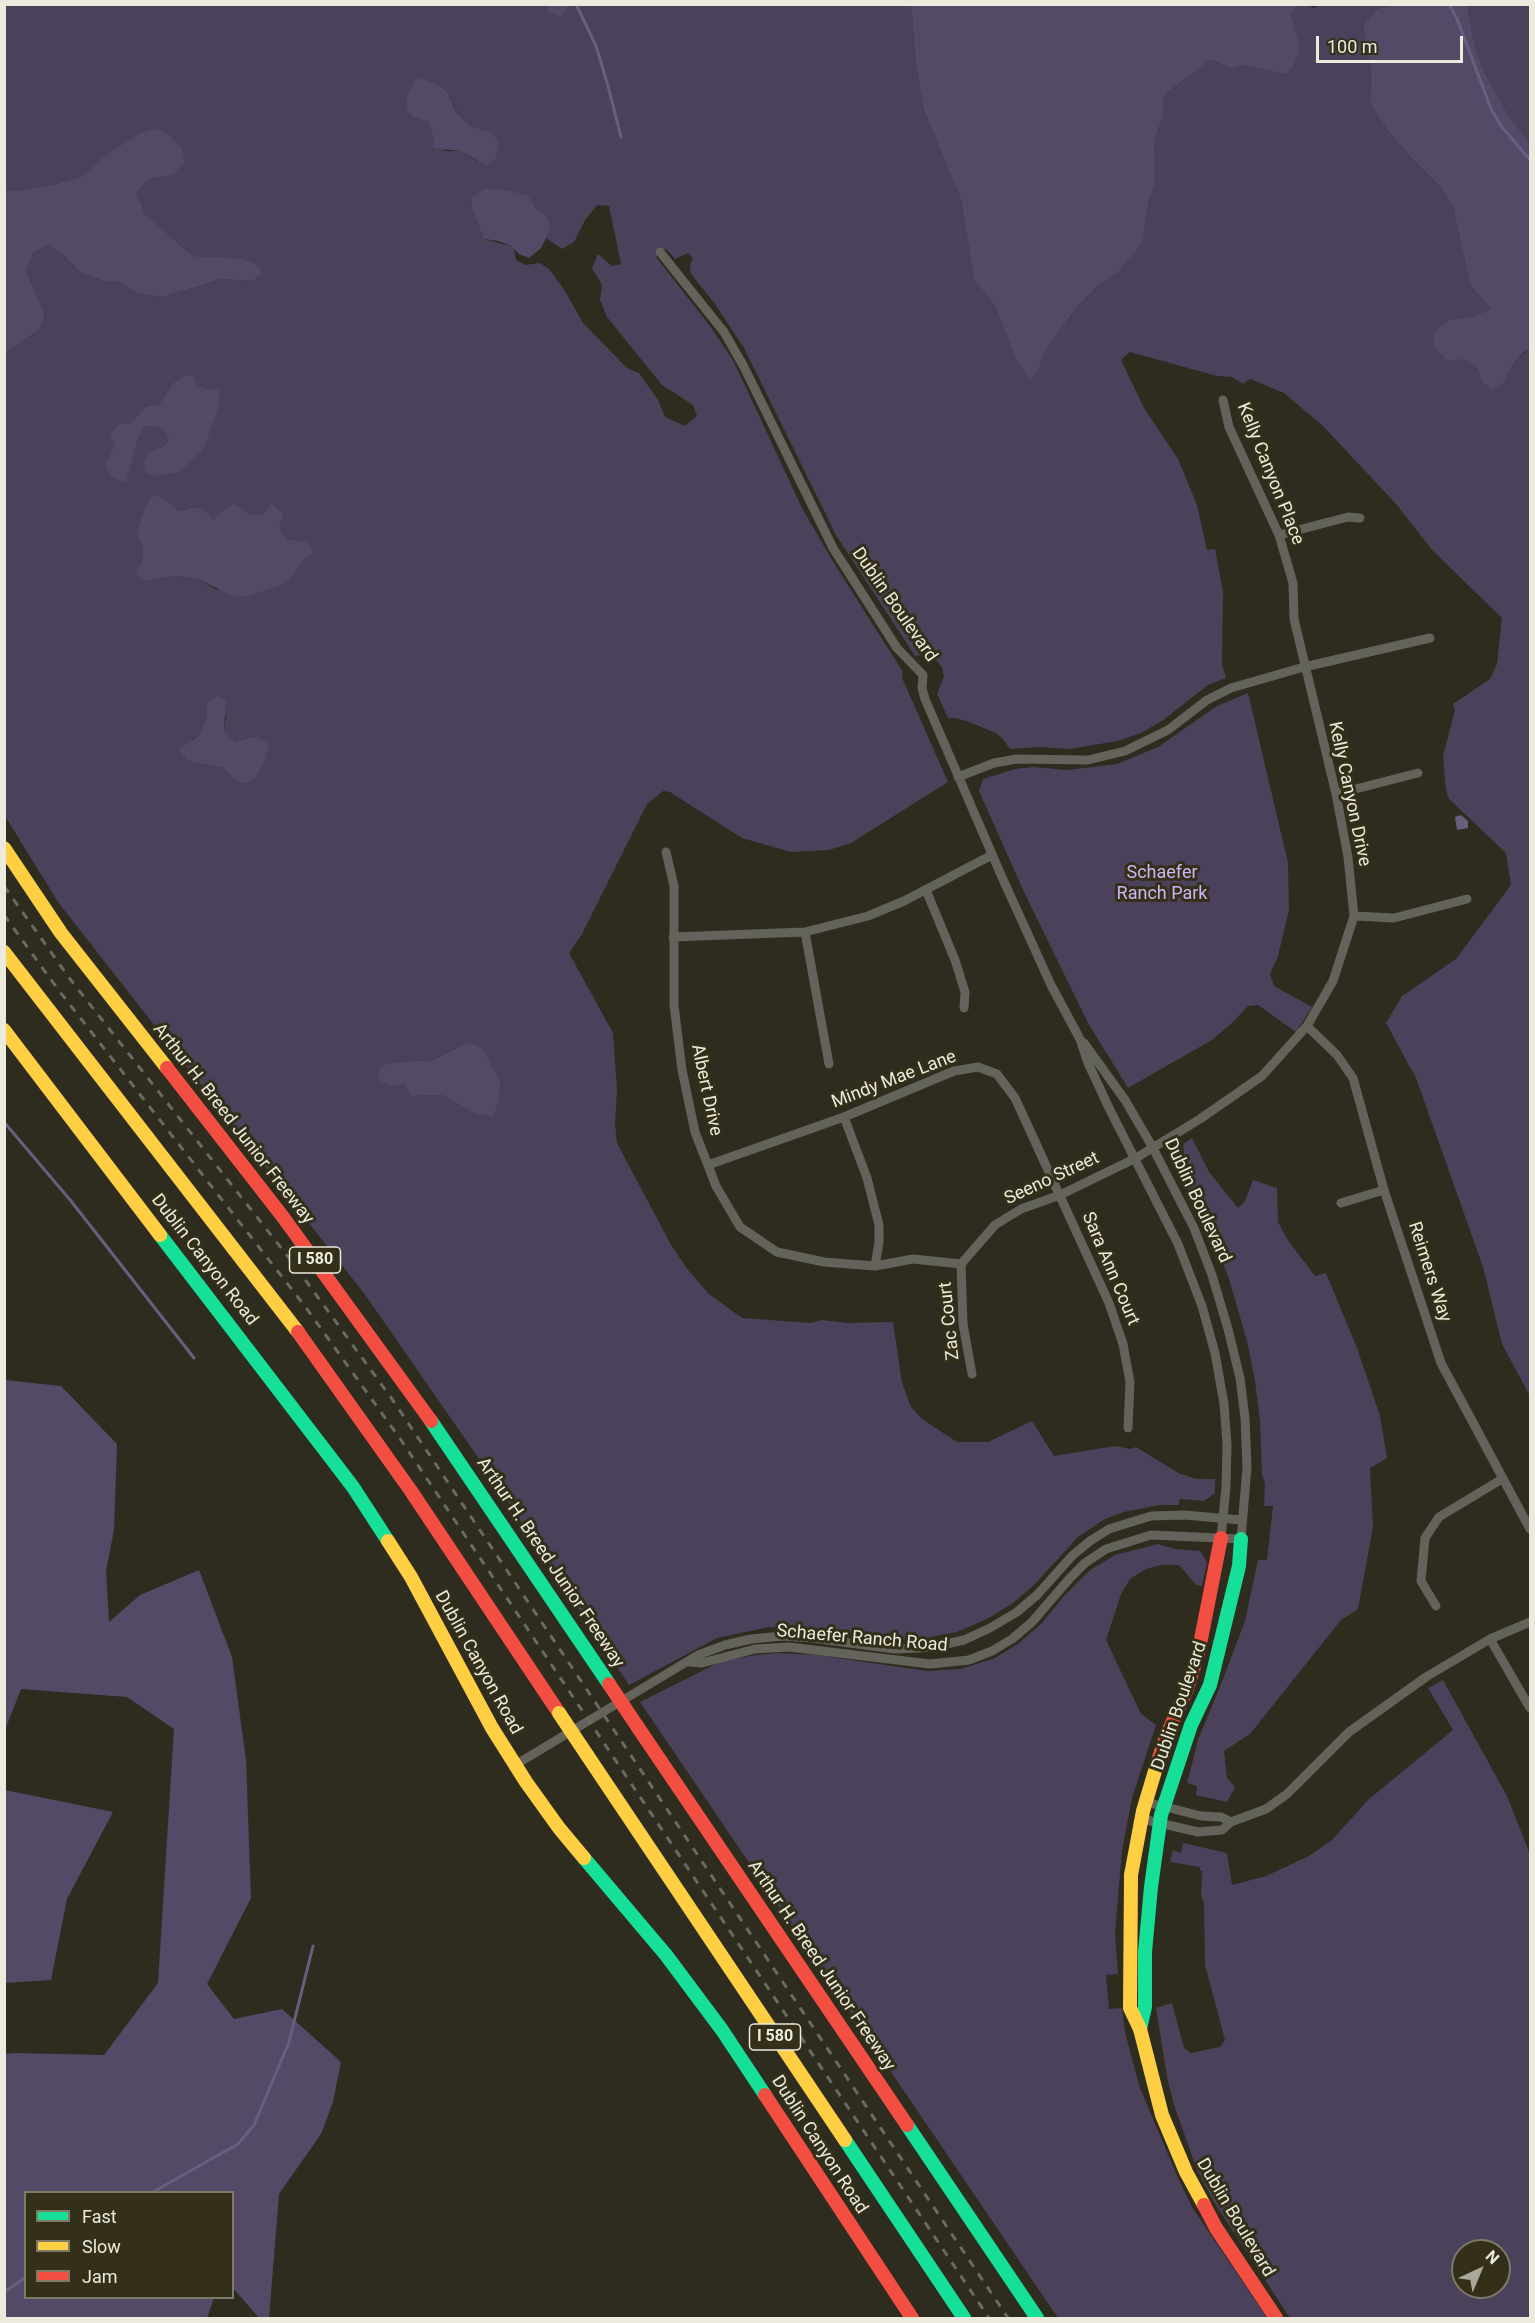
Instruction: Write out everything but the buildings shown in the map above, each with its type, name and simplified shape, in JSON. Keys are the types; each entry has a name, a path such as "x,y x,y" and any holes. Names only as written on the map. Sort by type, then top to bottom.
{"main road":[{"name":"Arthur H. Breed Junior Freeway","path":"4,848 61,933 283,1217 378,1344 455,1454 1037,2319"},
{"name":"I 580","path":"4,952 312,1351 411,1491 964,2319"},
{"name":"Dublin Canyon Road","path":"4,1030 353,1487 415,1583 492,1728 515,1765 559,1828 666,1955 722,2031 912,2319"},
{"name":"Dublin Boulevard","path":"1221,1538 1198,1654 1187,1689 1165,1739 1146,1802 1131,1875 1130,2008 1140,2029 1158,2100 1186,2172 1216,2228 1276,2319"},
{"name":"Dublin Boulevard","path":"1140,2029 1145,2007 1145,1952 1150,1887 1160,1824 1191,1725 1210,1685 1239,1566 1241,1539"}],"street":[{"name":"Dublin Boulevard","path":"660,252 724,332 743,365 833,548 897,648 923,675 922,688 925,699 992,855 1051,985 1080,1039 1092,1072 1178,1244 1202,1306 1215,1353 1224,1404 1227,1445 1221,1538"},
{"name":"Kelly Canyon Place","path":"1222,400 1229,427 1279,535 1293,583 1294,619 1304,667"},
{"path":"1279,535 1347,517 1360,518"},
{"path":"958,777 994,763 1017,759 1088,760 1125,751 1168,730 1222,691 1304,667 1430,638"},
{"name":"Kelly Canyon Drive","path":"1136,1158 1200,1119 1262,1076 1307,1026 1333,981 1354,916 1348,857 1336,794 1304,667"},
{"path":"1336,794 1418,773"},
{"name":"Albert Drive","path":"666,852 674,886 674,1005 682,1070 694,1132 716,1186 740,1227 777,1252 824,1262 875,1266 913,1259 961,1264"},
{"path":"673,937 805,932 868,916 926,890 992,855"},
{"path":"926,890 955,960 965,992 964,1008"},
{"path":"1354,916 1394,918 1467,899"},
{"path":"805,932 829,1064"},
{"name":"Reimers Way","path":"1307,1026 1337,1054 1353,1078 1384,1190 1442,1363 1530,1529"},
{"name":"Dublin Boulevard","path":"1080,1039 1097,1058 1153,1148 1194,1228 1212,1275 1240,1377 1245,1418 1247,1467 1241,1539"},
{"name":"Mindy Mae Lane","path":"708,1165 844,1117 954,1071 978,1067 997,1074 1015,1098 1060,1195"},
{"path":"844,1117 867,1178 879,1225 875,1266"},
{"name":"Seeno Street","path":"961,1264 995,1225 1021,1209 1060,1195 1136,1158"},
{"path":"1341,1203 1384,1190"},
{"name":"Sara Ann Court","path":"1060,1195 1109,1302 1123,1344 1130,1382 1128,1428"},
{"name":"Zac Court","path":"961,1264 963,1324 972,1374"},
{"path":"1436,1606 1421,1581 1425,1538 1439,1517 1502,1479"},
{"name":"Schaefer Ranch Road","path":"515,1765 698,1655 725,1645 751,1639 783,1636 895,1649 921,1648 964,1640 1017,1612 1037,1595 1073,1555 1109,1529 1151,1516 1184,1515 1242,1520"},
{"name":"Schaefer Ranch Road","path":"689,1662 702,1663 729,1654 755,1649 789,1647 930,1664 969,1660 992,1652 1012,1639 1032,1622 1085,1563 1106,1549 1151,1535 1241,1539"},
{"path":"1142,1820 1198,1832 1222,1830 1231,1822 1266,1809 1287,1794 1350,1732 1426,1677 1490,1639 1530,1622"},
{"path":"1490,1639 1530,1708"},
{"path":"1146,1802 1201,1816 1221,1817 1231,1822"}],"green space":[{"path":"545,4 549,13 569,4 909,5 912,13 915,60 923,108 961,200 974,280 995,306 1014,355 1038,371 1044,354 1078,306 1100,284 1117,273 1144,231 1149,200 1154,188 1154,146 1163,118 1163,101 1168,92 1210,60 1234,69 1242,65 1285,74 1300,47 1291,15 1298,5 1314,8 1320,4 1394,5 1376,9 1363,25 1371,71 1370,104 1388,131 1411,158 1440,186 1453,208 1470,285 1491,309 1449,321 1464,359 1478,369 1481,380 1503,382 1512,365 1530,350 1530,1396 1502,1344 1483,1267 1416,1078 1386,1023 1402,996 1456,959 1511,885 1506,853 1449,799 1443,756 1455,710 1453,704 1490,679 1497,664 1502,618 1433,551 1396,504 1323,426 1284,393 1250,379 1243,384 1232,377 1217,376 1130,352 1121,360 1144,408 1178,459 1197,505 1207,550 1215,549 1223,592 1222,664 1226,678 1208,685 1162,721 1141,733 1118,741 1069,749 1040,747 1010,749 996,733 969,722 948,718 937,694 944,676 942,667 935,659 923,655 915,656 836,535 744,348 715,304 691,274 690,265 693,258 688,253 675,259 666,249 656,257 710,326 734,362 802,508 903,672 902,678 948,782 851,843 829,850 791,852 742,838 670,792 663,791 647,804 582,934 569,953 613,1033 617,1091 615,1123 617,1143 671,1245 688,1270 709,1294 742,1318 811,1323 822,1320 847,1323 893,1322 902,1383 911,1407 922,1419 957,1442 988,1442 1032,1421 1054,1456 1115,1446 1130,1449 1136,1447 1180,1474 1197,1479 1215,1479 1215,1493 1204,1501 1180,1499 1178,1505 1159,1505 1124,1512 1105,1519 1078,1537 1034,1585 1013,1603 987,1619 957,1632 921,1639 889,1640 811,1628 769,1627 717,1638 629,1685 486,1469 366,1296 58,902 5,816 5,353 40,329 45,314 26,271 34,252 48,245 64,256 81,273 104,281 118,281 139,294 163,297 222,279 251,281 214,258 193,256 145,214 137,193 148,180 173,175 121,147 103,157 82,176 52,185 5,191 5,5","holes":["447,91 455,109 470,128 489,131 477,161 460,151 445,151 434,140 429,122","528,195 536,208 548,218 551,229 546,238 562,249 574,242 585,220 597,205 609,206 621,264 612,266 598,254 592,268 602,285 600,300 607,317 662,385 693,405 697,416 685,426 665,417 658,400 639,373 627,368 583,323 549,269 540,263 525,265 516,260 514,249 511,246 484,239 472,209 471,198","185,375 194,376 196,386 207,389 214,416 204,449 149,452 164,446 169,439 163,429 145,426 131,458 105,466 131,424 147,406 159,404 174,382","166,500 180,511 194,507 213,520 237,505 250,515 262,515 272,503 284,514 279,528 289,540 313,553 302,562 289,581 217,590 198,579 179,576 146,581 142,545 146,505","207,702 226,715 224,730 235,742 256,736 238,782 222,768 188,761 192,739 201,734 206,718","468,1042 470,1111 442,1095 411,1096 392,1062 433,1060"]},
{"path":"1467,5 1530,5 1530,144 1508,114 1487,77 1476,51"},
{"name":"Schaefer Ranch Park","path":"1248,693 1288,863 1289,910 1278,956 1270,974 1274,986 1312,1007 1296,1032 1258,1005 1248,1006 1212,1040 1128,1088 1088,1023 1024,892 979,791 983,779 1015,769 1033,767 1067,770 1117,764 1158,747 1217,706"},
{"path":"1192,1138 1209,1172 1238,1208 1245,1201 1253,1180 1277,1188 1278,1222 1287,1239 1315,1276 1326,1273 1357,1348 1380,1416 1387,1458 1370,1468 1373,1527 1358,1609 1341,1620 1250,1734 1224,1751 1227,1778 1235,1787 1227,1802 1196,1795 1197,1786 1187,1783 1198,1740 1245,1621 1258,1560 1267,1560 1273,1506 1264,1506 1265,1483 1262,1475 1260,1421 1247,1341 1229,1279 1213,1238 1174,1162 1181,1158 1184,1152 1183,1144"},
{"path":"1158,1544 1175,1549 1200,1551 1207,1562 1202,1586 1196,1585 1179,1565 1161,1565 1146,1569 1130,1579 1121,1594 1106,1640 1141,1714 1156,1725 1132,1798 1122,1851 1115,1933 1118,1974 1106,1975 1109,2009 1122,2008 1125,2032 1140,2088 1192,2207 1267,2318 1058,2318 640,1702 720,1662 749,1656 777,1653 817,1655 927,1671 960,1669 993,1659 1018,1644 1042,1623 1064,1596 1090,1570 1115,1555"},
{"path":"1443,1680 1507,1796 1530,1854 1530,2318 1290,2318 1214,2202 1197,2170 1174,2105 1167,2077 1156,2008 1172,2003 1184,2048 1191,2053 1220,2047 1225,2040 1205,1965 1202,1871 1200,1867 1170,1862 1173,1850 1181,1853 1183,1843 1227,1853 1232,1885 1266,1876 1309,1856 1332,1840 1369,1799 1453,1730 1428,1688"}],"shaded area":[{"path":"569,4 561,17 549,13 545,5"},
{"path":"909,5 1298,5 1291,15 1300,46 1294,65 1285,74 1242,65 1234,69 1210,60 1168,92 1163,101 1163,118 1154,146 1154,188 1149,200 1142,243 1117,273 1100,284 1078,306 1044,354 1038,371 1029,380 1014,355 995,306 974,280 961,200 923,108 915,60 912,13"},
{"path":"1394,5 1467,5 1476,51 1487,77 1508,114 1530,144 1530,350 1525,351 1512,365 1504,382 1492,390 1481,380 1478,369 1464,359 1448,361 1434,347 1434,333 1449,320 1473,316 1491,309 1470,285 1453,208 1440,186 1411,158 1388,131 1370,104 1371,71 1363,25 1376,9"},
{"path":"417,77 447,91 455,110 470,127 489,131 499,141 496,158 486,165 460,151 433,148 434,140 429,122 413,117 406,109 407,95"},
{"path":"155,128 166,133 181,147 185,161 173,175 148,180 137,193 145,214 193,256 241,259 255,263 263,274 251,281 222,279 163,297 139,294 118,281 104,281 81,273 64,256 48,245 34,252 26,271 45,314 40,329 5,353 5,191 52,185 82,176 103,157 141,133"},
{"path":"484,189 499,189 528,195 536,208 548,218 551,229 541,248 529,258 519,254 511,246 499,241 484,239 472,209 471,198"},
{"path":"185,375 194,376 197,386 207,389 219,388 220,402 204,449 180,472 158,476 145,473 144,463 149,452 164,446 169,439 163,429 145,426 137,442 126,482 111,476 105,466 115,445 110,436 118,425 131,423 147,406 159,404 174,382"},
{"path":"153,495 166,500 180,511 194,507 206,512 213,520 230,505 237,505 250,515 262,515 272,503 284,514 279,528 289,540 307,541 313,553 302,562 289,581 247,596 234,597 198,579 179,576 146,581 136,574 143,559 142,545 137,532 146,505"},
{"path":"217,696 226,700 224,730 235,742 256,736 269,744 256,777 246,783 238,782 222,768 188,761 179,750 201,733 206,718 207,702"},
{"path":"1461,815 1468,821 1468,828 1457,830 1455,817"},
{"path":"468,1042 483,1049 500,1082 499,1099 493,1116 470,1111 442,1095 411,1096 404,1084 389,1086 378,1079 380,1067 392,1062 433,1060"},
{"path":"5,1380 61,1386 117,1444 114,1530 106,1571 109,1622 140,1595 199,1570 232,1657 246,1760 251,1898 207,1984 234,2019 282,2009 341,2062 333,2102 321,2134 279,2194 269,2318 259,2318 234,2289 234,2191 24,2191 24,2299 214,2299 207,2318 5,2318 5,2054 104,2055 158,1983 174,1729 127,1697 21,1689 5,1730"},
{"path":"5,1790 113,1812 67,1899 51,1980 5,1983"}],"waterway":[{"path":"576,4 596,46 621,137"},
{"path":"1449,4 1457,19 1492,111 1502,127 1530,160"},
{"path":"4,1122 71,1201 194,1358"},
{"path":"155,2191 238,2144 254,2125 289,2042 313,1946"},
{"path":"4,2292 24,2278"}],"railway":[{"path":"4,886 70,979 293,1263 392,1399 1008,2318"},
{"path":"4,915 57,988 304,1305 401,1440 989,2318"}],"traffic: fast":[{"path":"160,1235 353,1487 388,1541"},
{"path":"431,1421 609,1684"},
{"path":"1140,2029 1145,2007 1145,1952 1151,1887 1161,1815 1191,1725 1210,1685 1239,1566 1241,1539"},
{"path":"584,1858 666,1955 722,2030 765,2095"},
{"path":"907,2125 1037,2318"},
{"path":"845,2140 964,2318"}],"traffic: slow":[{"path":"4,848 61,933 167,1068"},
{"path":"4,952 298,1332"},
{"path":"4,1030 160,1235"},
{"path":"388,1541 411,1577 492,1728 526,1782 584,1858"},
{"path":"559,1713 587,1755"},
{"path":"587,1755 845,2140"},
{"path":"1158,1761 1143,1811 1131,1875 1130,2008 1140,2029 1162,2115 1186,2172 1204,2205"}],"traffic: jam":[{"path":"167,1068 283,1217 431,1421"},
{"path":"298,1332 411,1491 559,1713"},
{"path":"1158,1761 1187,1689 1198,1654 1221,1538"},
{"path":"609,1684 637,1726"},
{"path":"637,1726 907,2125"},
{"path":"765,2095 912,2318"},
{"path":"1204,2205 1216,2228 1276,2318"}]}
